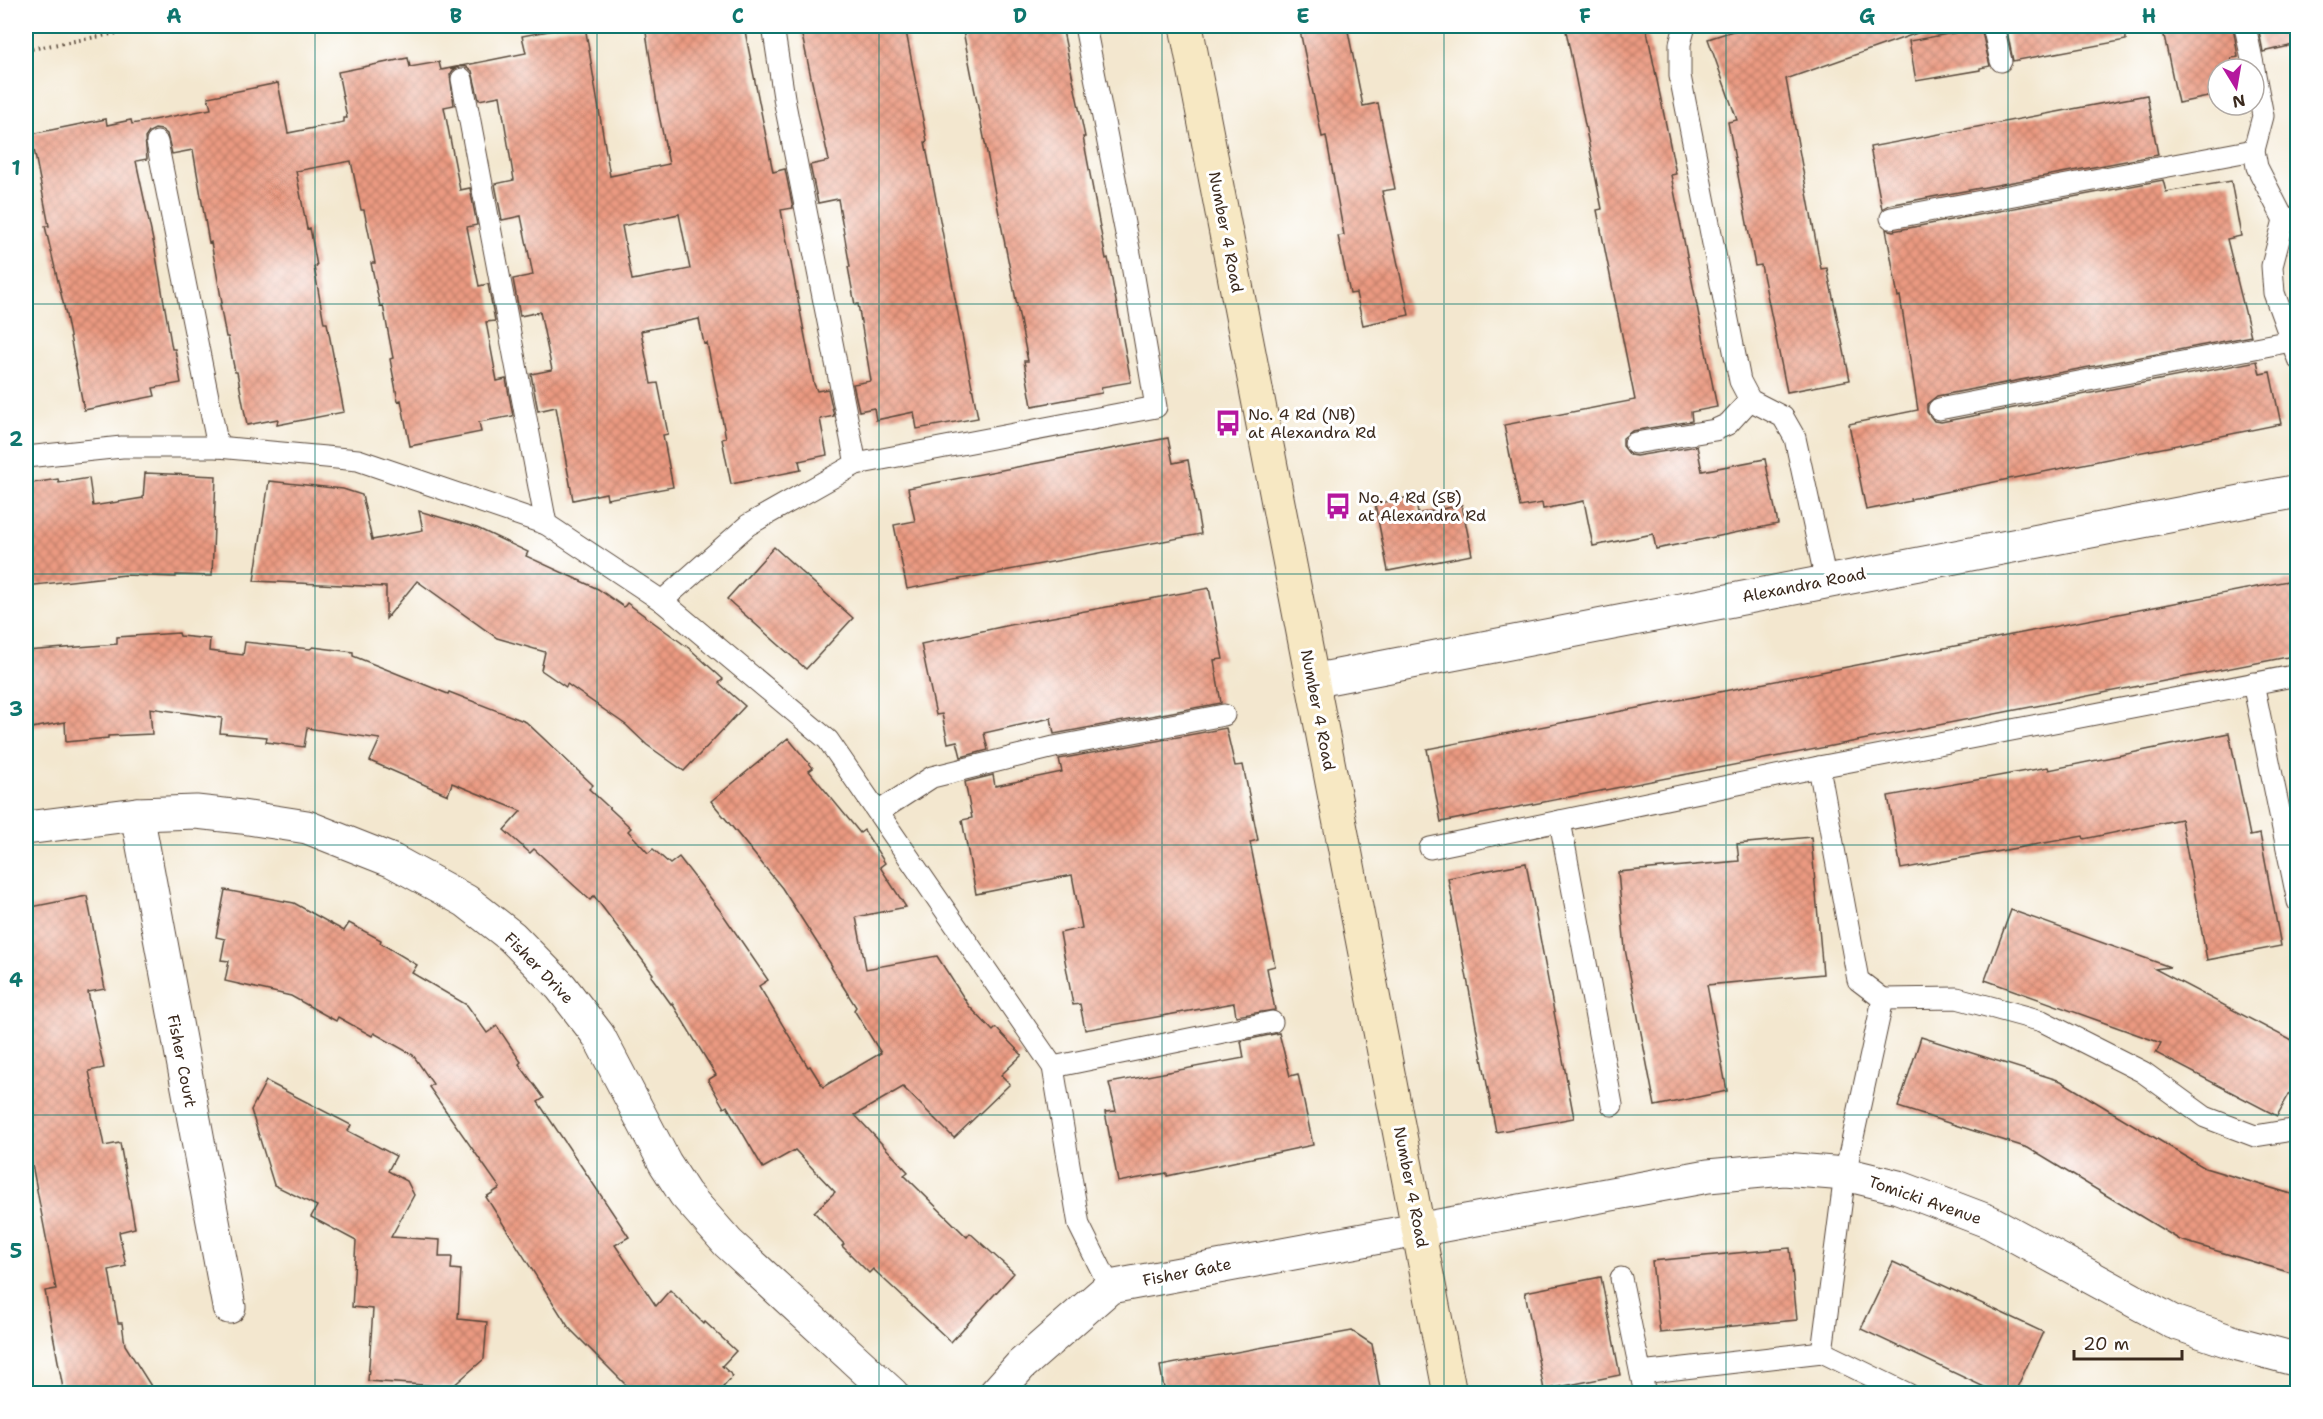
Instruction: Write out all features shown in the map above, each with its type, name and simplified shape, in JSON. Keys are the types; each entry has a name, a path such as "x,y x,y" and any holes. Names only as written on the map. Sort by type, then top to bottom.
{"main road":[{"name":"Number 4 Road","path":"1186,26 1450,1394"}],"street":[{"name":"Alexandra Road","path":"1312,681 2298,490"},
{"name":"Fisher Drive","path":"26,828 137,814 196,812 307,827 393,861 466,901 512,937 561,987 598,1035 665,1164 686,1194 728,1243 892,1394"},
{"name":"Fisher Court","path":"137,814 229,1307"},
{"name":"Tomicki Avenue","path":"1419,1228 1708,1176 1784,1169 1845,1174 1898,1187 1990,1222 2173,1322 2235,1343 2298,1360"},
{"name":"Fisher Gate","path":"1110,1287 1419,1228"},
{"path":"995,1394 1021,1365 1110,1287"}],"lane":[{"path":"773,26 785,105 856,464"},
{"path":"662,601 748,525 856,464 1156,407 1131,259 1085,26"},
{"path":"1685,26 1680,44 1680,76 1740,381 1750,400 1783,417 1795,438 1826,581"},
{"path":"1993,26 2001,61"},
{"path":"2245,26 2251,57"},
{"path":"462,79 546,524"},
{"path":"1939,409 2294,350 2274,293 2272,266 2291,219 2257,167 2254,150 2263,117"},
{"path":"157,142 218,447"},
{"path":"1891,218 2254,150"},
{"path":"1635,443 1715,430 1728,424 1750,400"},
{"path":"26,457 122,447 218,447 358,460 546,524 662,601 828,740 1053,1067 1079,1225 1110,1287"},
{"path":"1430,848 1819,767 2298,675"},
{"path":"2253,683 2298,902"},
{"path":"878,812 932,777 1054,747 1224,715"},
{"path":"1819,767 1858,980 1882,999 1958,998 2042,1021 2143,1072 2205,1117 2254,1136 2298,1129"},
{"path":"1560,821 1612,1105"},
{"path":"1822,1352 1845,1174 1882,999"},
{"path":"1053,1067 1272,1022"},
{"path":"1621,1278 1643,1383 1822,1352 1908,1394"}],"path":[{"path":"26,50 155,26"}],"building":[{"path":"585,26 610,176 669,164 645,26 744,26 773,172 785,169 793,208 781,210 814,384 817,391 828,389 834,416 820,419 827,455 799,461 801,470 731,484 722,439 726,438 707,343 704,344 699,319 641,331 651,384 658,383 668,434 663,435 673,487 607,499 606,493 573,500 556,407 538,411 531,374 552,370 540,312 520,316 513,279 533,275 521,216 502,220 495,184 514,180 500,96 479,100 472,71 461,66 526,53 522,36","holes":["679,214 690,269 632,280 622,226"]},
{"path":"800,26 905,26 978,418 917,429 914,412 876,420 874,408 859,411 853,384 871,381 858,304 855,305 848,267 850,267 838,199 818,203 810,165 829,161"},
{"path":"962,26 1062,26 1131,382 1101,387 1102,393 1032,406 1024,361 1028,361"},
{"path":"1299,26 1347,26 1363,106 1378,103 1395,189 1382,191 1409,315 1363,325 1356,293 1350,294 1338,236 1344,235 1326,136 1322,137"},
{"path":"1565,26 1646,26 1676,174 1671,175 1717,407 1691,412 1692,421 1632,431 1623,438 1623,446 1630,455 1636,456 1697,446 1702,471 1765,459 1778,524 1656,549 1653,534 1593,546 1584,501 1543,509 1542,503 1520,507 1504,425 1635,400 1597,210 1602,209"},
{"path":"1748,26 1925,26 1926,30 1786,79 1821,269 1827,268 1850,380 1787,392 1761,265 1755,266 1728,122 1737,120 1708,39"},
{"path":"2006,26 2125,26 2126,40 2013,61"},
{"path":"2162,26 2233,26 2238,57 2206,57 2206,97 2178,103"},
{"path":"2258,26 2298,26 2298,44 2263,52"},
{"path":"1981,28 1990,66 1980,68 1980,70 1916,81 1909,41"},
{"path":"408,58 410,67 439,62 441,70 459,66 450,75 454,105 444,107 460,190 470,188 477,225 467,227 479,286 488,284 495,321 486,322 497,381 506,379 513,416 479,422 481,432 410,446 401,400 398,401 383,305 380,306 371,263 375,263 351,161 296,171 307,229 310,228 324,323 327,323 344,412 277,425 278,419 247,425 237,372 235,372 228,337 226,337 220,304 222,303 193,150 172,154 167,134 155,129 145,138 147,159 136,161 155,250 172,349 175,349 181,383 153,388 155,396 84,410 66,315 45,226 49,226 31,134 106,119 107,125 131,120 132,124 211,109 208,97 278,83 288,133 344,122 344,118 347,118 338,72"},
{"path":"2147,95 2158,155 1889,205 1882,209 1870,147"},
{"path":"2163,180 2166,192 2231,181 2241,236 2227,239 2251,336 1937,396 1927,404 1927,412 1934,421 1941,422 2257,361 2260,374 2270,372 2281,424 1910,499 1911,501 1866,510 1849,424 1918,410 1900,296 1898,297 1886,229 1893,231"},
{"path":"1168,438 1173,463 1188,460 1201,534 907,589 894,525 915,521 908,488"},
{"path":"145,473 216,476 212,576 125,575 26,586 26,484 58,479 59,483 89,478 93,506 143,498"},
{"path":"269,481 343,489 362,495 372,540 423,530 419,511 477,528 528,552 526,556 598,589 624,607 627,603 690,649 723,679 719,683 745,706 684,771 647,745 626,725 567,684 566,687 541,670 545,652 497,638 417,581 386,619 386,587 254,581"},
{"path":"1415,496 1418,514 1462,505 1472,555 1388,571 1375,504"},
{"path":"774,547 853,618 806,669 727,599"},
{"path":"2298,579 2298,655 1441,822 1427,749"},
{"path":"1209,588 1223,659 1214,660 1221,703 1054,734 1051,718 984,733 988,750 961,757 957,741 948,743 942,714 936,715 921,644"},
{"path":"179,633 180,636 210,639 209,651 243,655 245,642 353,652 353,656 526,722 593,785 589,789 631,828 628,831 648,853 653,849 670,864 679,857 722,913 768,980 759,986 808,1067 810,1066 823,1087 881,1053 854,1010 856,1007 832,966 782,888 711,801 788,738 813,768 809,771 860,833 864,830 885,863 880,867 906,907 856,917 866,969 937,956 969,1006 993,1031 996,1028 1022,1055 1001,1075 1010,1084 954,1138 903,1087 855,1115 908,1172 904,1175 967,1237 970,1233 1014,1273 951,1342 873,1269 869,1273 842,1246 844,1244 814,1212 835,1192 795,1150 763,1168 727,1106 724,1108 708,1080 716,1075 672,1003 594,896 590,900 534,849 530,853 504,830 521,811 452,783 448,795 370,761 380,739 307,728 304,747 266,742 267,737 220,733 222,718 150,708 152,734 108,736 108,738 66,742 65,722 26,729 26,651 117,644 117,637"},
{"path":"1226,728 1235,766 1243,765 1258,840 1250,842 1275,966 1267,968 1275,1010 1236,1016 1234,1003 1085,1030 1080,1004 1073,1005 1060,933 1082,928 1072,875 976,894 962,820 972,818 965,782 993,775 995,786 1062,772 1059,759"},
{"path":"2229,733 2250,836 2260,834 2281,946 2207,960 2181,819 2084,839 2083,836 1901,869 1888,796 2048,767 2049,770"},
{"path":"1811,837 1823,974 1707,985 1727,1091 1655,1106 1625,949 1618,872 1739,861 1737,844"},
{"path":"1526,863 1574,1118 1496,1132 1448,878"},
{"path":"225,890 294,903 344,931 349,923 381,940 380,943 417,965 412,973 467,1005 487,1033 497,1026 521,1062 519,1064 544,1098 538,1102 629,1237 615,1245 656,1306 670,1290 704,1324 705,1322 736,1351 722,1366 733,1376 717,1394 635,1394 569,1328 486,1197 500,1188 429,1087 433,1084 413,1055 374,1033 372,1036 338,1017 336,1021 291,996 225,981 229,961 221,960 225,939 216,937"},
{"path":"87,896 105,989 88,992 104,1068 89,1071 104,1146 120,1143 135,1228 119,1232 126,1266 109,1270 118,1323 122,1323 125,1345 156,1394 64,1394 45,1291 56,1289 26,1133 26,908"},
{"path":"2011,910 2170,967 2155,969 2298,1044 2298,1078 2277,1116 2156,1053 2161,1043 1985,980"},
{"path":"1279,1033 1290,1076 1298,1074 1313,1145 1167,1176 1167,1173 1118,1182 1105,1112 1116,1111 1109,1083 1244,1058 1241,1041"},
{"path":"1921,1037 2061,1081 2205,1168 2298,1196 2298,1275 2180,1240 2028,1148 1898,1107"},
{"path":"266,1081 351,1125 348,1131 396,1156 388,1171 407,1181 414,1195 391,1237 440,1240 439,1257 452,1257 451,1269 461,1270 458,1319 487,1322 484,1359 452,1387 368,1381 373,1309 352,1307 356,1241 311,1217 317,1206 274,1185 251,1110"},
{"path":"1790,1248 1797,1320 1660,1333 1652,1261"},
{"path":"1893,1262 2043,1332 2014,1394 1999,1394 1861,1329"},
{"path":"1601,1277 1620,1375 1544,1390 1525,1292"},
{"path":"1352,1331 1372,1344 1381,1394 1165,1394 1160,1366"}],"place":[{"name":"No. 4 Rd (NB) at Alexandra Rd","path":"1228,423"},
{"name":"No. 4 Rd (SB) at Alexandra Rd","path":"1338,506"}]}
